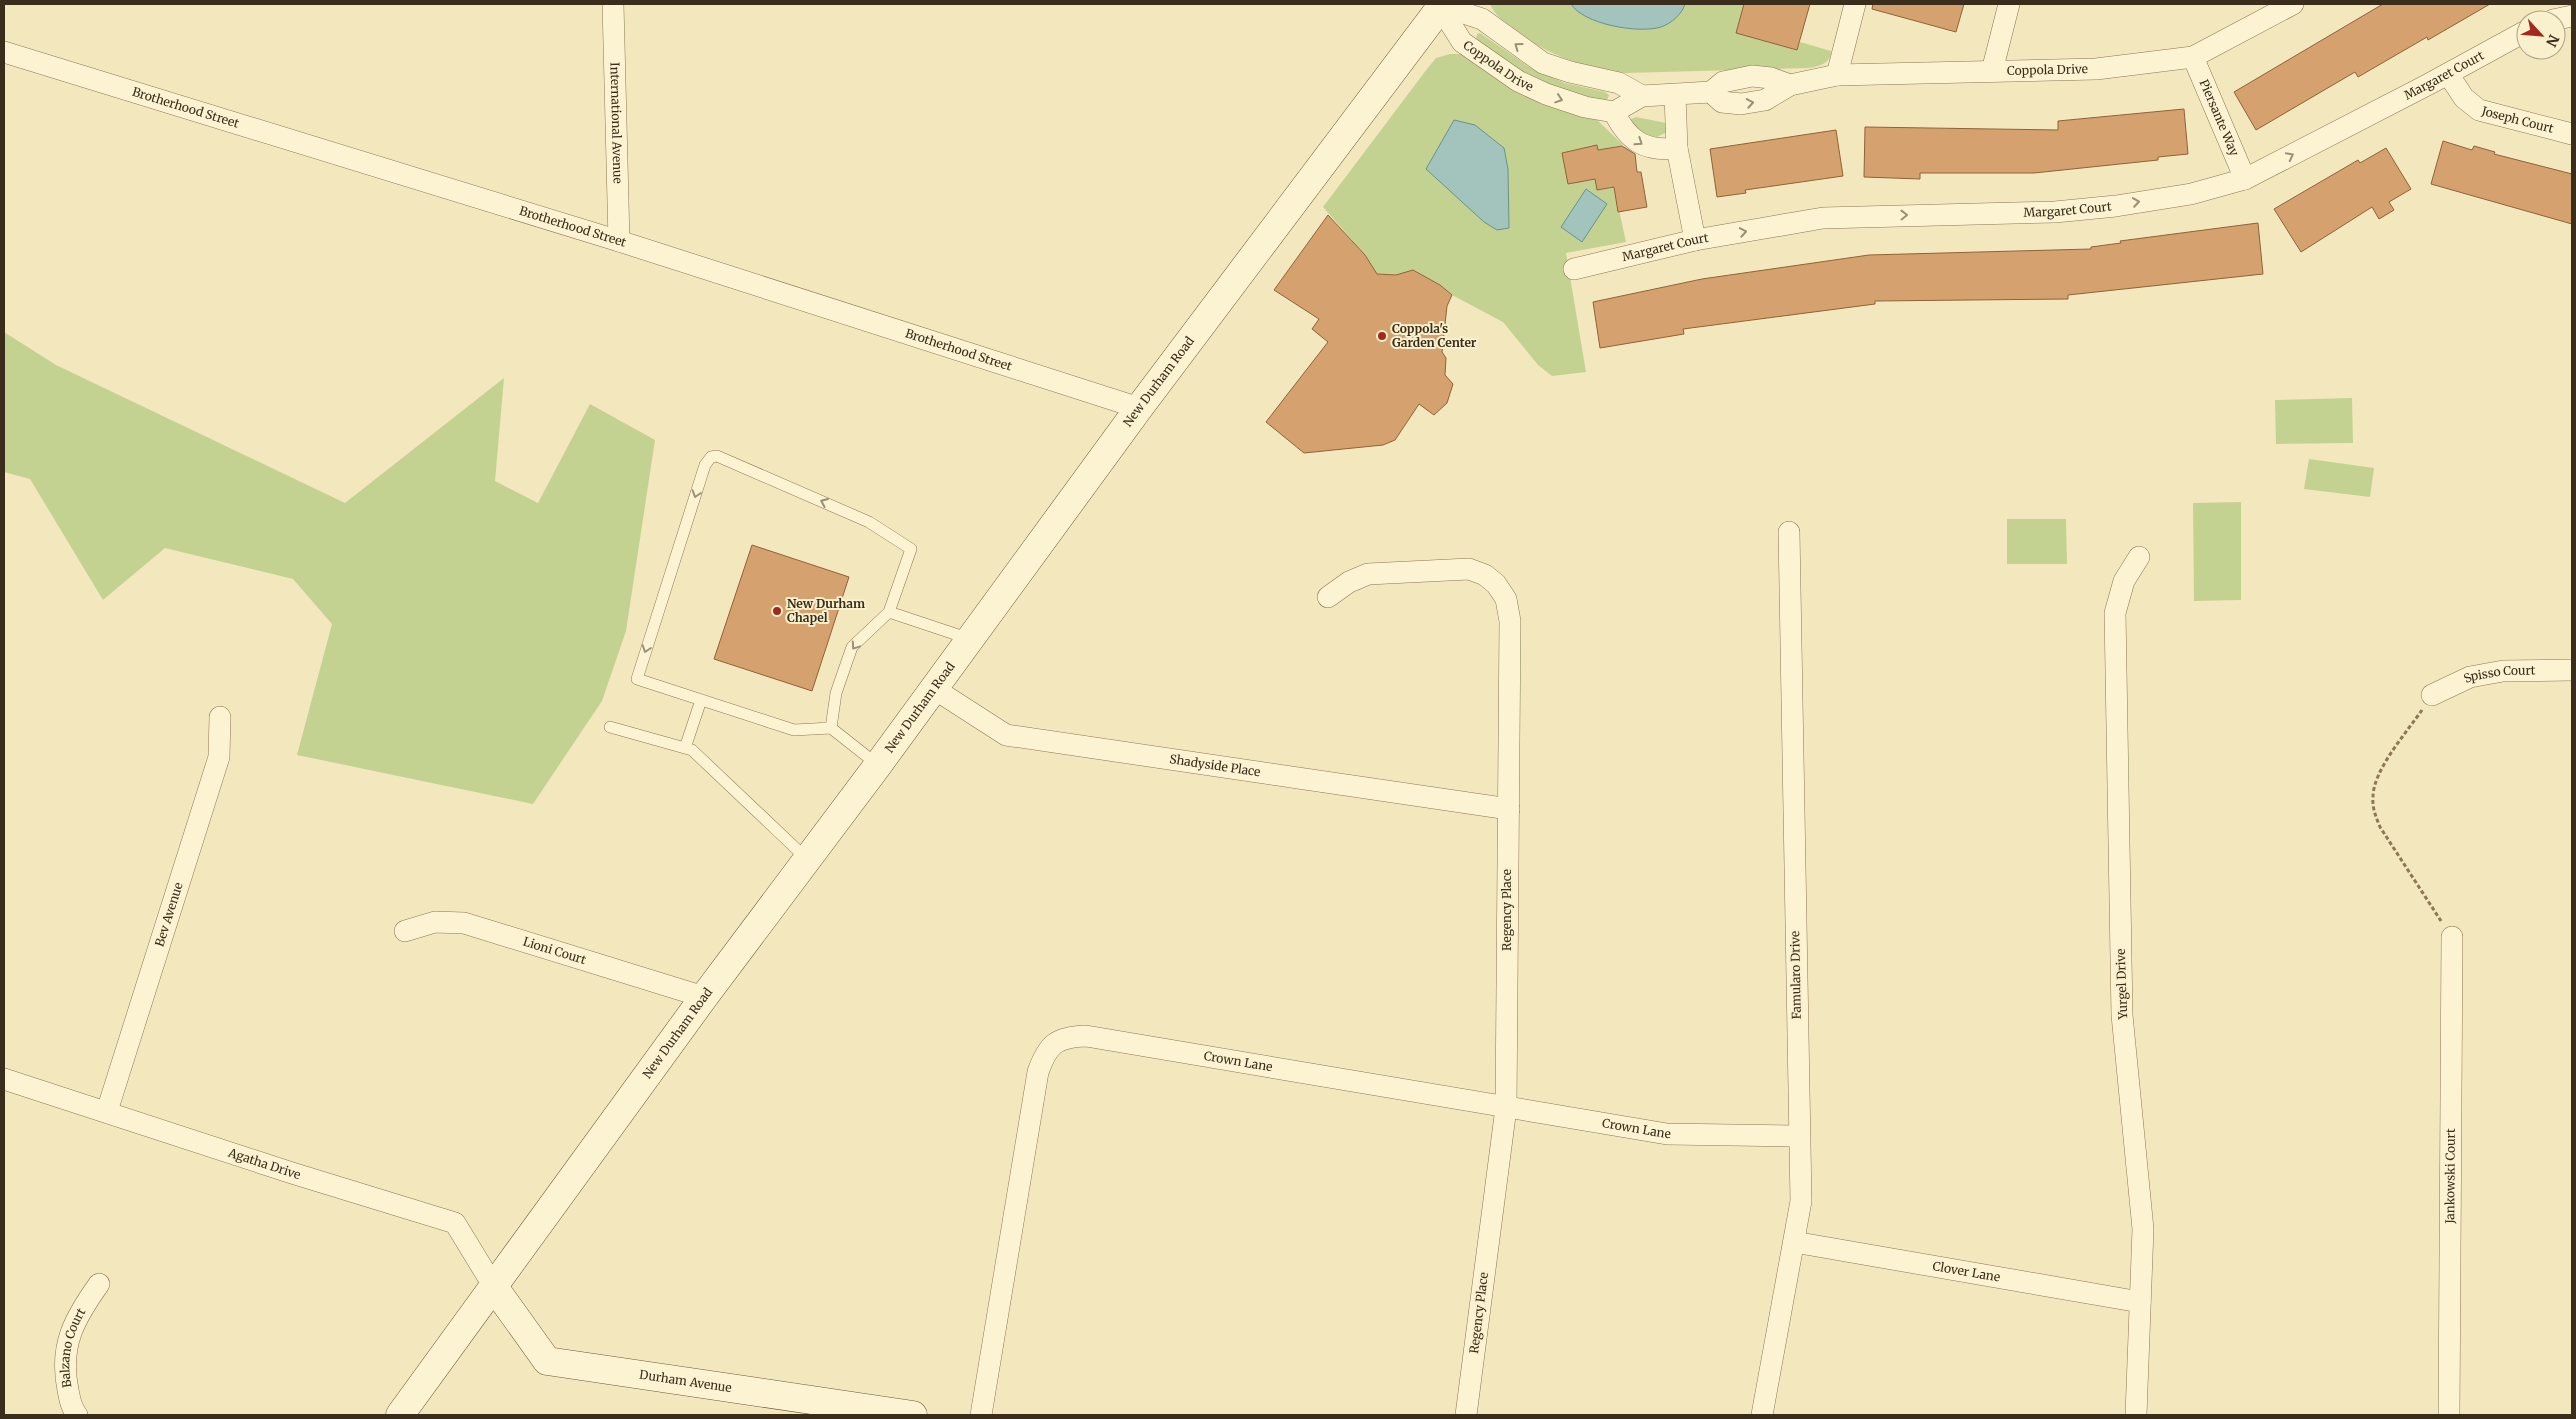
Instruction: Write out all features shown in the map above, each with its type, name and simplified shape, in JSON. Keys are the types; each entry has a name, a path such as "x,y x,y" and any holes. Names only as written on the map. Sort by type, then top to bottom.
{"main road":[{"name":"New Durham Road","path":"400,1415 704,997 878,765 1139,408 1440,5"},
{"name":"Durham Avenue","path":"494,1287 547,1361 913,1415"}],"street":[{"name":"International Avenue","path":"613,4 619,241"},
{"path":"1837,75 1855,4"},
{"path":"1992,71 2009,4"},
{"name":"Coppola Drive","path":"1440,5 1482,19 1543,63 1570,72 1619,83 1642,96 1674,96 1711,92 1722,102 1741,104 1765,100 1790,85 1837,75 2096,69 2193,56 2293,4"},
{"name":"Coppola Drive","path":"1440,5 1462,42 1518,81 1546,94 1569,102 1614,112 1642,96"},
{"name":"Margaret Court","path":"1574,269 1694,240 1823,218 2055,212 2116,206 2192,194 2245,179 2448,74 2516,37"},
{"name":"Brotherhood Street","path":"4,52 619,241 1139,408"},
{"name":"Piersante Way","path":"2193,56 2245,179"},
{"name":"Joseph Court","path":"2448,74 2464,98 2479,110 2572,134"},
{"path":"1674,96 1677,148 1694,240"},
{"path":"1614,112 1621,127 1635,140 1647,147 1663,150 1677,148"},
{"name":"Famularo Drive","path":"1762,1415 1801,1202 1789,532"},
{"name":"Yurgel Drive","path":"2136,1415 2143,1229 2122,1015 2115,613 2124,582 2139,557"},
{"name":"Regency Place","path":"1328,597 1348,582 1368,574 1469,570 1485,575 1496,584 1506,599 1510,621 1506,1108 1466,1415"},
{"name":"Spisso Court","path":"2432,695 2470,677 2503,671 2572,670"},
{"name":"Shadyside Place","path":"933,688 1006,735 1509,809"},
{"name":"Bev Avenue","path":"108,1111 219,758 220,717"},
{"name":"Lioni Court","path":"404,931 435,922 464,923 704,997"},
{"name":"Jankowski Court","path":"2449,1415 2452,937"},
{"name":"Crown Lane","path":"981,1415 1038,1072 1044,1054 1055,1042 1069,1037 1086,1036 1667,1134 1799,1136"},
{"name":"Agatha Drive","path":"4,1079 108,1111 292,1173 455,1223 494,1287"},
{"name":"Clover Lane","path":"1794,1242 2140,1302"},
{"name":"Balzano Court","path":"77,1415 71,1408 65,1374 67,1340 79,1312 99,1284"}],"lane":[{"path":"831,728 836,693 852,647 889,612 912,549 869,522 717,456 711,457 705,465 637,679 794,730 831,728 878,765"},
{"path":"889,612 970,639"},
{"path":"685,748 701,700"},
{"path":"610,726 692,750 807,859"}],"path":[{"path":"2432,695 2386,762 2376,781 2372,796 2374,812 2380,827 2452,937"}],"green space":[{"path":"1490,4 1744,4 1736,33 1797,50 1800,42 1831,51 1831,55 1824,63 1810,68 1626,73 1611,71 1568,60 1541,47 1505,22"},
{"path":"1480,33 1531,68 1565,83 1605,92 1609,95 1607,100 1574,96 1526,75 1476,39 1477,34"},
{"path":"1450,54 1461,54 1474,59 1593,116 1623,145 1598,150 1597,145 1562,153 1568,183 1595,179 1597,190 1614,187 1626,242 1566,253 1586,372 1552,376 1538,365 1503,322 1452,295 1440,285 1414,270 1396,275 1377,274 1365,255 1323,207 1436,58"},
{"path":"1636,117 1666,123 1667,132 1655,138 1638,131 1629,120"},
{"path":"4,332 56,365 345,503 504,378 495,481 538,503 590,404 655,440 626,631 602,701 533,804 297,755 332,624 293,579 165,548 103,600 30,479 4,472"},
{"path":"2352,398 2353,443 2276,444 2275,400"},
{"path":"2309,459 2374,468 2370,497 2304,489"},
{"path":"2241,502 2241,600 2194,601 2193,503"},
{"path":"2007,519 2066,519 2067,564 2007,564"}],"water":[{"path":"1571,4 1685,4 1673,21 1661,27 1639,29 1612,26 1599,22 1577,11"},
{"path":"1454,120 1475,125 1504,148 1508,169 1509,228 1497,230 1484,222 1426,169"},
{"path":"1586,189 1607,204 1582,242 1561,227"}],"building":[{"path":"1744,4 1810,4 1797,50 1736,33"},
{"path":"1873,4 1964,4 1956,32 1872,9"},
{"path":"2383,4 2490,4 2428,40 2427,37 2358,77 2355,72 2256,130 2234,92"},
{"path":"2184,109 2188,154 2158,157 2158,160 2034,173 1920,173 1920,179 1864,177 1865,127 2058,130 2058,121"},
{"path":"1836,130 1843,176 1745,190 1746,193 1717,197 1710,149"},
{"path":"2443,141 2472,150 2474,146 2495,152 2494,154 2572,174 2572,224 2431,184"},
{"path":"1597,145 1598,150 1622,146 1635,154 1637,172 1641,172 1647,207 1618,212 1614,187 1597,190 1595,179 1568,184 1562,153"},
{"path":"2386,148 2411,189 2389,202 2394,210 2379,219 2372,207 2301,252 2274,209 2358,160 2360,163"},
{"name":"Coppola's Garden Center","path":"1328,215 1365,255 1377,274 1396,275 1413,270 1440,285 1452,295 1447,306 1442,352 1446,358 1445,375 1453,384 1447,403 1434,415 1419,404 1395,440 1383,445 1304,453 1266,422 1328,342 1312,329 1319,319 1274,290"},
{"path":"2258,223 2263,274 2068,295 2068,299 1875,301 1875,304 1683,329 1684,334 1600,348 1593,302 1702,279 1869,255 2091,249 2091,247 2121,243 2120,241"},
{"path":"752,545 849,577 812,691 714,659"}],"place":[{"name":"Coppola's Garden Center","path":"1382,336"},
{"name":"New Durham Chapel","path":"777,611"}]}
